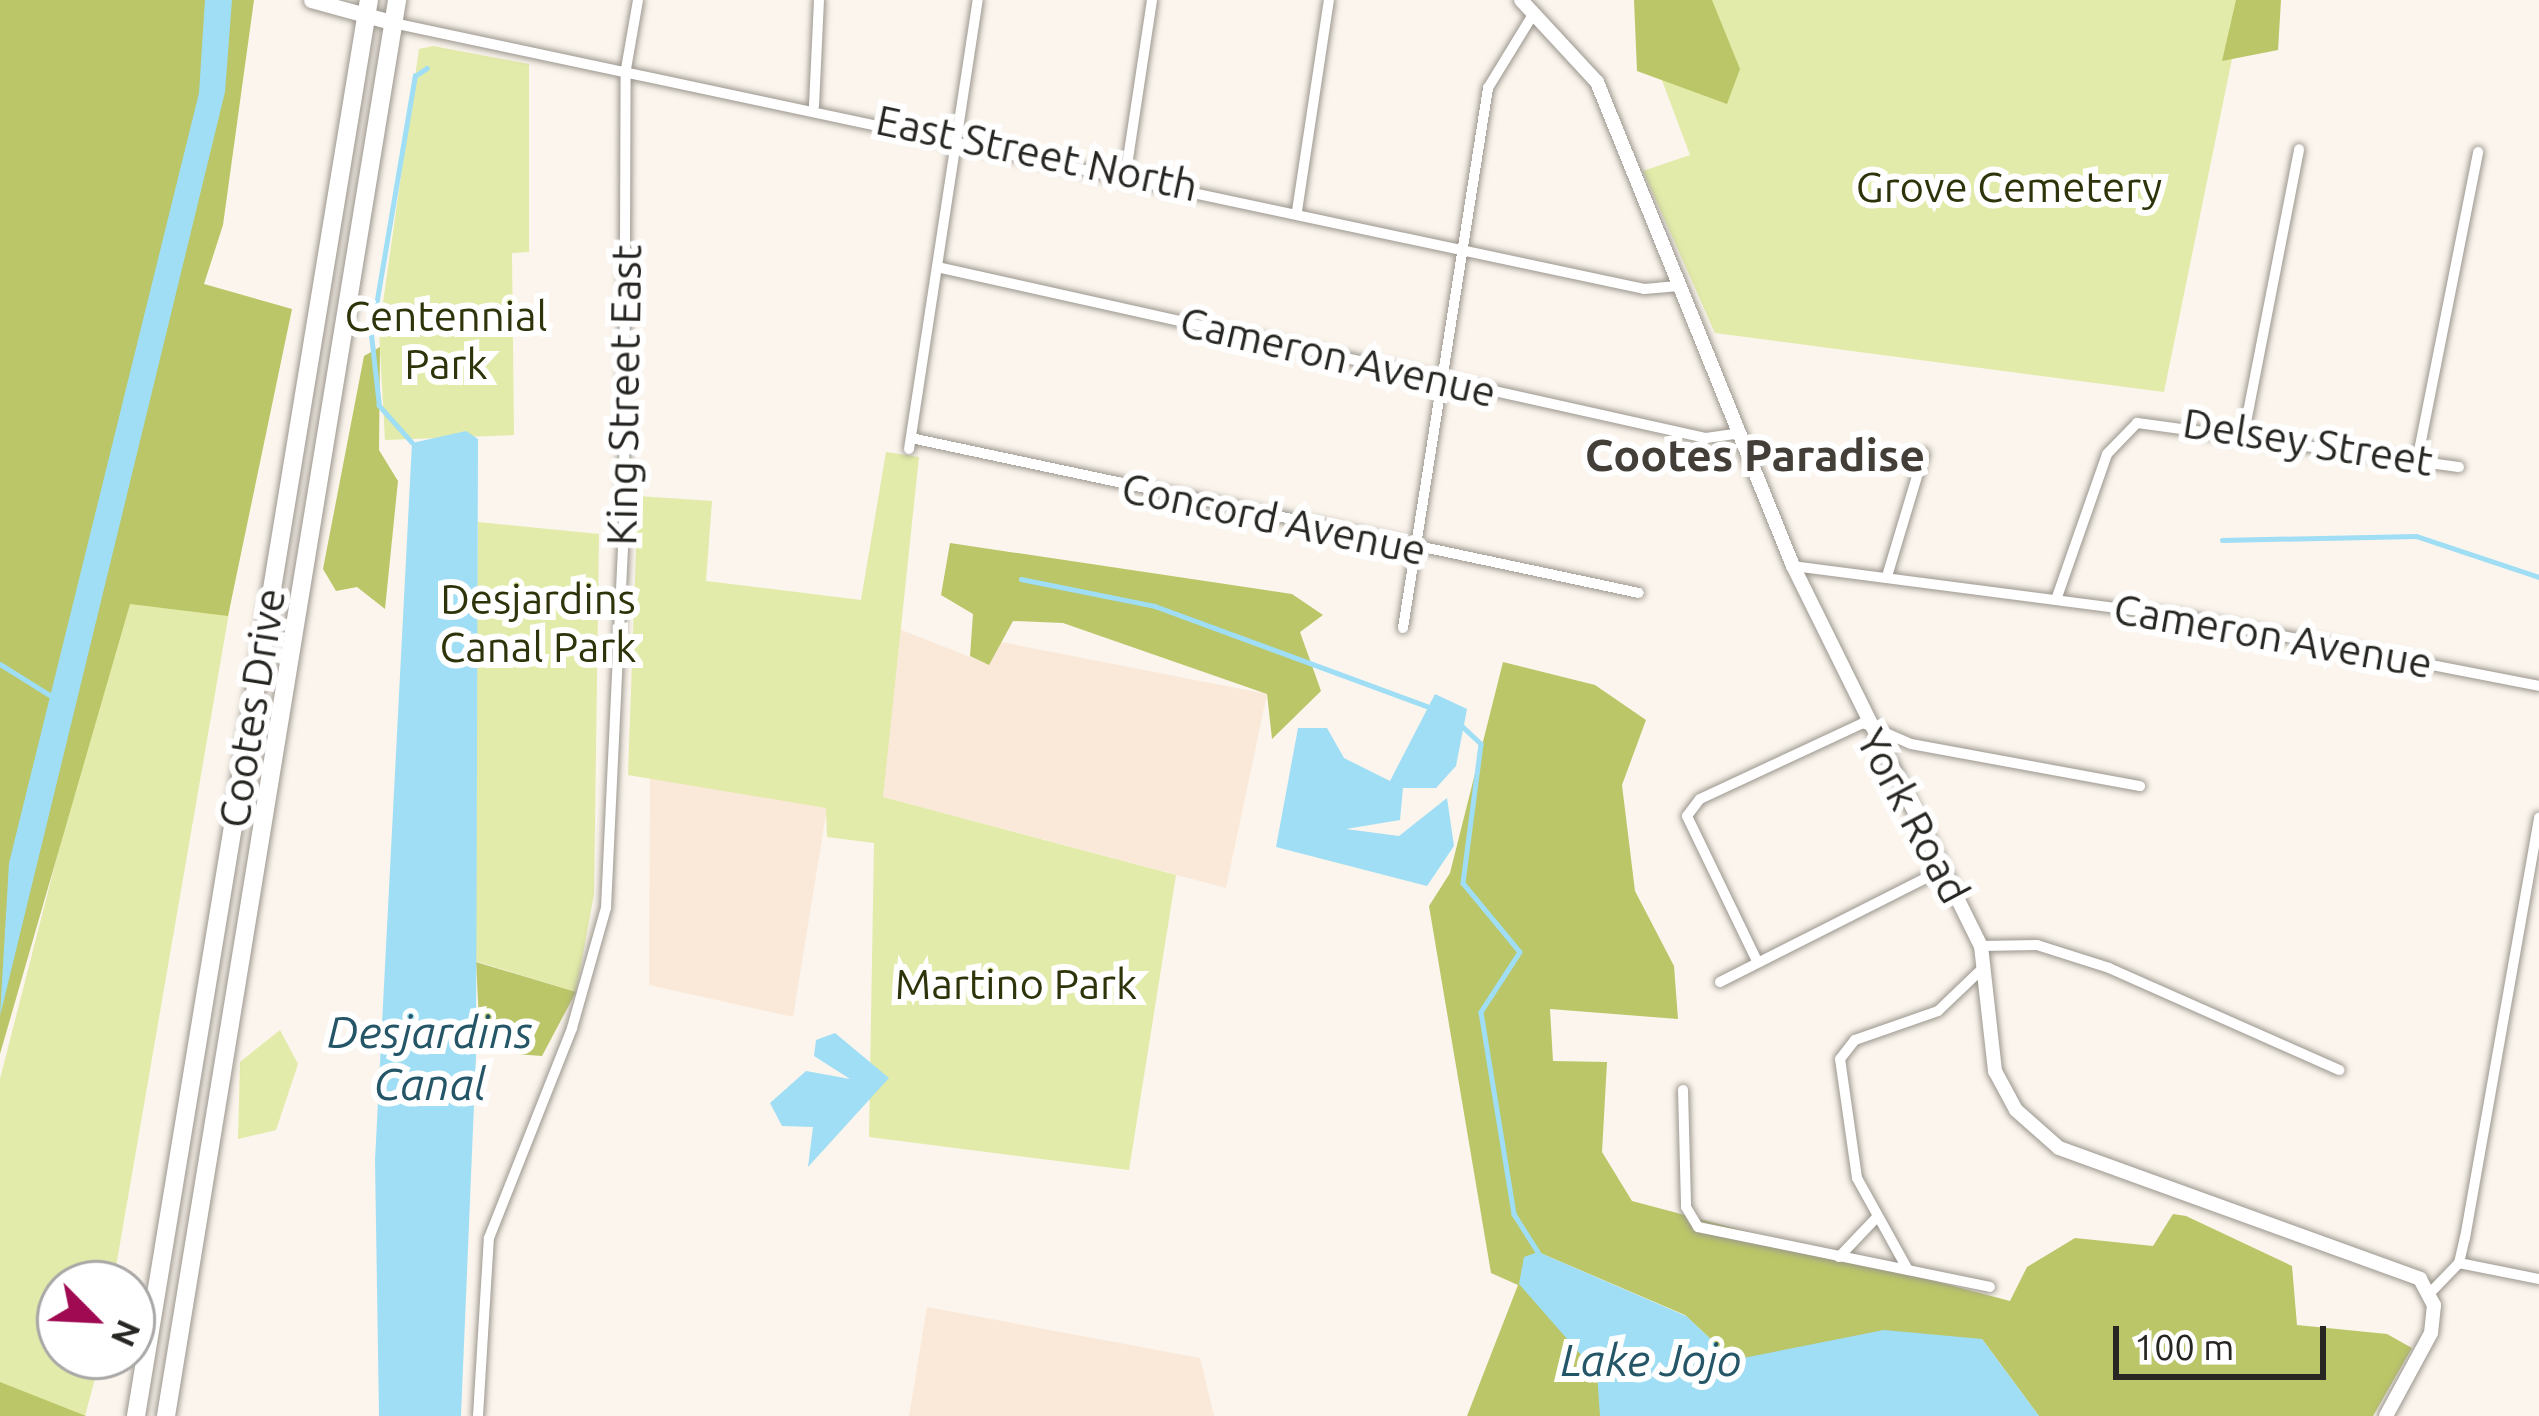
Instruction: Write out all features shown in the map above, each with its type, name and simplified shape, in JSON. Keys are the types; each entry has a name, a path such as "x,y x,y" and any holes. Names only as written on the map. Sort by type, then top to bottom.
{"main road":[{"path":"311,0 367,8 391,22"},
{"name":"Cootes Drive","path":"166,1416 397,0"},
{"name":"Cootes Drive","path":"136,1416 367,8"}],"street":[{"name":"King Street East","path":"478,1416 495,1217 572,1028 606,908 624,529 626,69 638,0"},
{"path":"814,106 819,0"},
{"path":"938,268 978,0"},
{"path":"1126,172 1152,0"},
{"path":"1297,211 1329,0"},
{"name":"York Road","path":"1521,0 1597,82 1792,566 1863,722 1981,946 1996,1071 2039,1136 2271,1229 2409,1270 2430,1293"},
{"path":"1403,628 1460,246 1496,65 1534,13"},
{"name":"East Street North","path":"391,22 957,134 1644,289 1681,286"},
{"path":"2244,433 2299,149"},
{"path":"2417,460 2478,152"},
{"name":"Cameron Avenue","path":"938,268 1706,438 1740,433"},
{"name":"Concord Avenue","path":"938,268 910,444 1639,593"},
{"name":"Delsey Street","path":"2057,597 2118,439 2158,418 2459,466"},
{"path":"1888,573 1924,453"},
{"name":"Cameron Avenue","path":"1792,566 1888,573 2057,597 2539,686"},
{"path":"1757,961 1687,816 1700,799 1863,722 1911,745 2140,786"},
{"path":"2386,1416 2431,1333 2430,1293 2459,1263 2539,817"},
{"path":"1720,982 1942,871"},
{"path":"1981,946 2037,945 2109,968 2339,1070"},
{"path":"1908,1270 1876,1218 1845,1135 1840,1059 1856,1040 1938,1010 1983,968"},
{"path":"1683,1090 1690,1220 1839,1257 1990,1287"},
{"path":"1839,1257 1876,1218"},
{"path":"2459,1263 2539,1279"}],"shaded area":[{"path":"899,629 988,664 1001,642 1267,694 1226,888 883,797"},
{"path":"650,775 827,808 793,1017 649,985"},
{"path":"927,1307 1200,1358 1214,1416 909,1416"}],"green space":[{"path":"0,0 254,0 223,225 204,284 292,309 228,616 130,604 0,1054"},
{"path":"1634,0 1712,0 1740,69 1727,104 1637,71"},
{"name":"Grove Cemetery","path":"1697,0 2244,0 2164,392 1715,333 1643,171 1690,155 1645,35"},
{"path":"2236,0 2281,0 2278,50 2222,61"},
{"name":"Centennial Park","path":"433,46 529,64 529,252 512,253 514,435 385,440 379,331 419,49"},
{"path":"380,347 379,450 398,481 385,609 357,587 336,591 323,569 364,356"},
{"name":"Martino Park","path":"886,452 919,457 883,797 1176,875 1129,1170 869,1137 874,843 827,837 826,808 628,775 638,496 712,501 706,581 861,600"},
{"name":"Desjardins Canal Park","path":"478,522 599,534 594,894 576,992 472,960"},
{"path":"950,543 1292,594 1323,615 1300,632 1321,691 1272,739 1267,694 1063,623 1013,621 989,665 970,656 973,614 941,595"},
{"path":"124,595 231,601 117,1260 36,1260 36,1380 95,1380 85,1416 0,1384 0,1079"},
{"path":"1503,662 1595,685 1646,720 1622,785 1635,891 1674,966 1678,1019 1550,1009 1553,1061 1607,1062 1602,1152 1632,1201 2010,1301 2027,1267 2075,1238 2153,1246 2173,1214 2186,1216 2292,1266 2297,1325 2387,1334 2412,1348 2373,1416 2039,1416 1982,1339 1733,1360 1685,1315 1538,1252 1597,1373 1603,1416 1467,1416 1518,1285 1491,1273 1429,906 1450,873"},
{"path":"476,962 576,992 542,1056 515,1054 503,1036 480,1039"},
{"path":"280,1030 298,1064 276,1130 238,1139 240,1062"},
{"path":"0,1382 86,1416 0,1416"}],"water":[{"path":"205,0 232,0 225,92 0,1016 9,863 199,93"},
{"name":"Desjardins Canal","path":"466,431 478,439 476,1056 461,1416 379,1416 375,1160 412,443"},
{"path":"1435,694 1467,709 1456,766 1436,788 1403,788 1400,820 1346,829 1399,836 1447,798 1454,846 1427,886 1276,847 1298,728 1327,728 1344,758 1390,781"},
{"path":"835,1033 889,1078 808,1167 813,1127 782,1126 770,1103 806,1071 850,1079 814,1056 816,1040"},
{"name":"Lake Jojo","path":"1538,1252 1686,1316 1733,1360 1884,1330 1982,1339 2039,1416 1600,1416 1597,1373 1519,1284 1524,1257"}],"waterway":[{"path":"412,443 379,406 371,335 415,76 427,68"},
{"path":"2222,540 2416,536 2539,577"},
{"path":"1021,579 1155,606 1427,706"},
{"path":"0,664 56,699"},
{"path":"1462,726 1481,744 1463,883 1520,952 1481,1012 1514,1214 1538,1252"}],"district":[{"name":"Cootes Paradise","path":"1755,455"}]}
